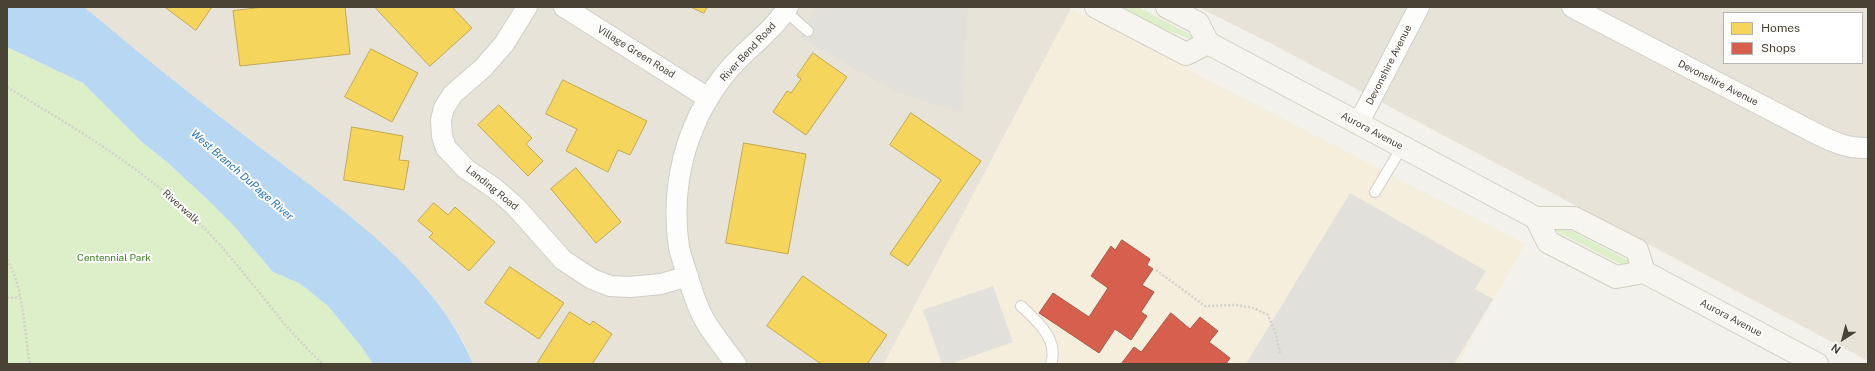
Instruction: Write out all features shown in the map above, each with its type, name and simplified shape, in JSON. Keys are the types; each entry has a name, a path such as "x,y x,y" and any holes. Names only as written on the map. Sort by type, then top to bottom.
{"main road":[{"path":"1096,7 1186,54 1208,43 1198,23 1167,7"},
{"name":"Aurora Avenue","path":"1208,43 1536,218 1574,218 1637,250 1644,272 1818,364"},
{"path":"1536,218 1548,242 1616,277 1644,272"}],"street":[{"name":"Landing Road","path":"527,7 504,44 483,68 453,94 444,108 441,120 442,136 446,148 466,168 516,206 563,260 592,279 610,286 630,287 661,284 688,276"},
{"name":"Village Green Road","path":"564,7 708,98"},
{"name":"Devonshire Avenue","path":"1358,124 1419,7"},
{"name":"Devonshire Avenue","path":"1572,7 1812,132 1842,146 1868,148"},
{"name":"River Bend Road","path":"736,364 704,319 694,298 679,248 677,191 682,164 694,122 708,98 722,77 786,9"}],"lane":[{"path":"786,9 808,31"},
{"path":"1375,192 1402,147"},
{"path":"1021,306 1045,330 1052,347 1051,364"}],"path":[{"name":"Riverwalk","path":"7,87 91,138 181,205 230,257 294,335 323,364"},
{"path":"7,260 17,282 30,364"},
{"path":"1156,270 1205,306 1242,306 1254,308 1268,315 1276,336 1280,353"},
{"path":"7,298 20,296"}],"shaded area":[{"path":"84,7 1068,7 1071,9 884,364 473,364 464,343 452,323 428,290 386,249 343,211 147,60"},
{"path":"816,7 968,7 962,113 896,92 799,37"},
{"path":"1198,7 1868,7 1868,361 1270,43"},
{"path":"1071,9 1525,244 1458,364 884,364"},
{"path":"1350,193 1486,271 1475,289 1493,299 1454,364 1246,364"},
{"path":"993,286 1013,342 950,364 942,364 923,310"}],"green space":[{"path":"1122,7 1138,7 1197,38 1195,41 1162,28"},
{"name":"Centennial Park","path":"7,47 83,83 143,143 167,162 207,199 234,226 273,272 299,283 327,305 361,346 373,364 7,364"},
{"path":"1548,222 1574,232 1629,261 1626,267 1546,226"}],"water":[{"name":"West Branch DuPage River","path":"7,7 84,7 170,77 350,216 380,242 409,269 434,299 456,330 473,364 373,364 361,346 327,305 299,283 273,272 234,226 207,199 167,162 143,143 83,83 7,47"}],"building: Homes":[{"path":"165,7 212,7 196,30"},
{"path":"265,7 345,7 350,54 240,66 233,11"},
{"path":"375,7 452,7 472,28 430,66"},
{"path":"691,7 707,7 704,13"},
{"path":"371,49 418,73 392,122 345,97"},
{"path":"813,53 847,77 806,135 773,112 787,91 791,93 801,79 797,76"},
{"path":"563,80 647,121 630,155 618,150 608,172 566,151 577,129 546,114"},
{"path":"499,105 532,138 526,144 543,161 528,176 478,125"},
{"path":"911,113 981,161 908,266 890,254 941,180 890,145"},
{"path":"352,127 403,136 399,160 409,161 404,190 344,180"},
{"path":"744,143 806,154 788,254 726,243"},
{"path":"576,168 621,222 596,243 551,189"},
{"path":"434,203 448,215 455,207 495,242 469,271 429,237 433,233 418,221"},
{"path":"510,267 564,303 539,339 485,303"},
{"path":"803,276 887,335 867,364 821,364 767,326"},
{"path":"570,312 590,325 593,321 612,334 592,364 537,364"}],"building: Shops":[{"path":"1122,240 1150,259 1147,265 1153,269 1142,285 1154,292 1141,312 1147,316 1131,340 1115,329 1099,353 1039,313 1053,293 1089,317 1108,288 1091,276 1111,246 1115,250"},
{"path":"1171,313 1190,329 1200,317 1218,331 1209,342 1230,358 1226,364 1121,364 1134,347 1141,352"}]}
